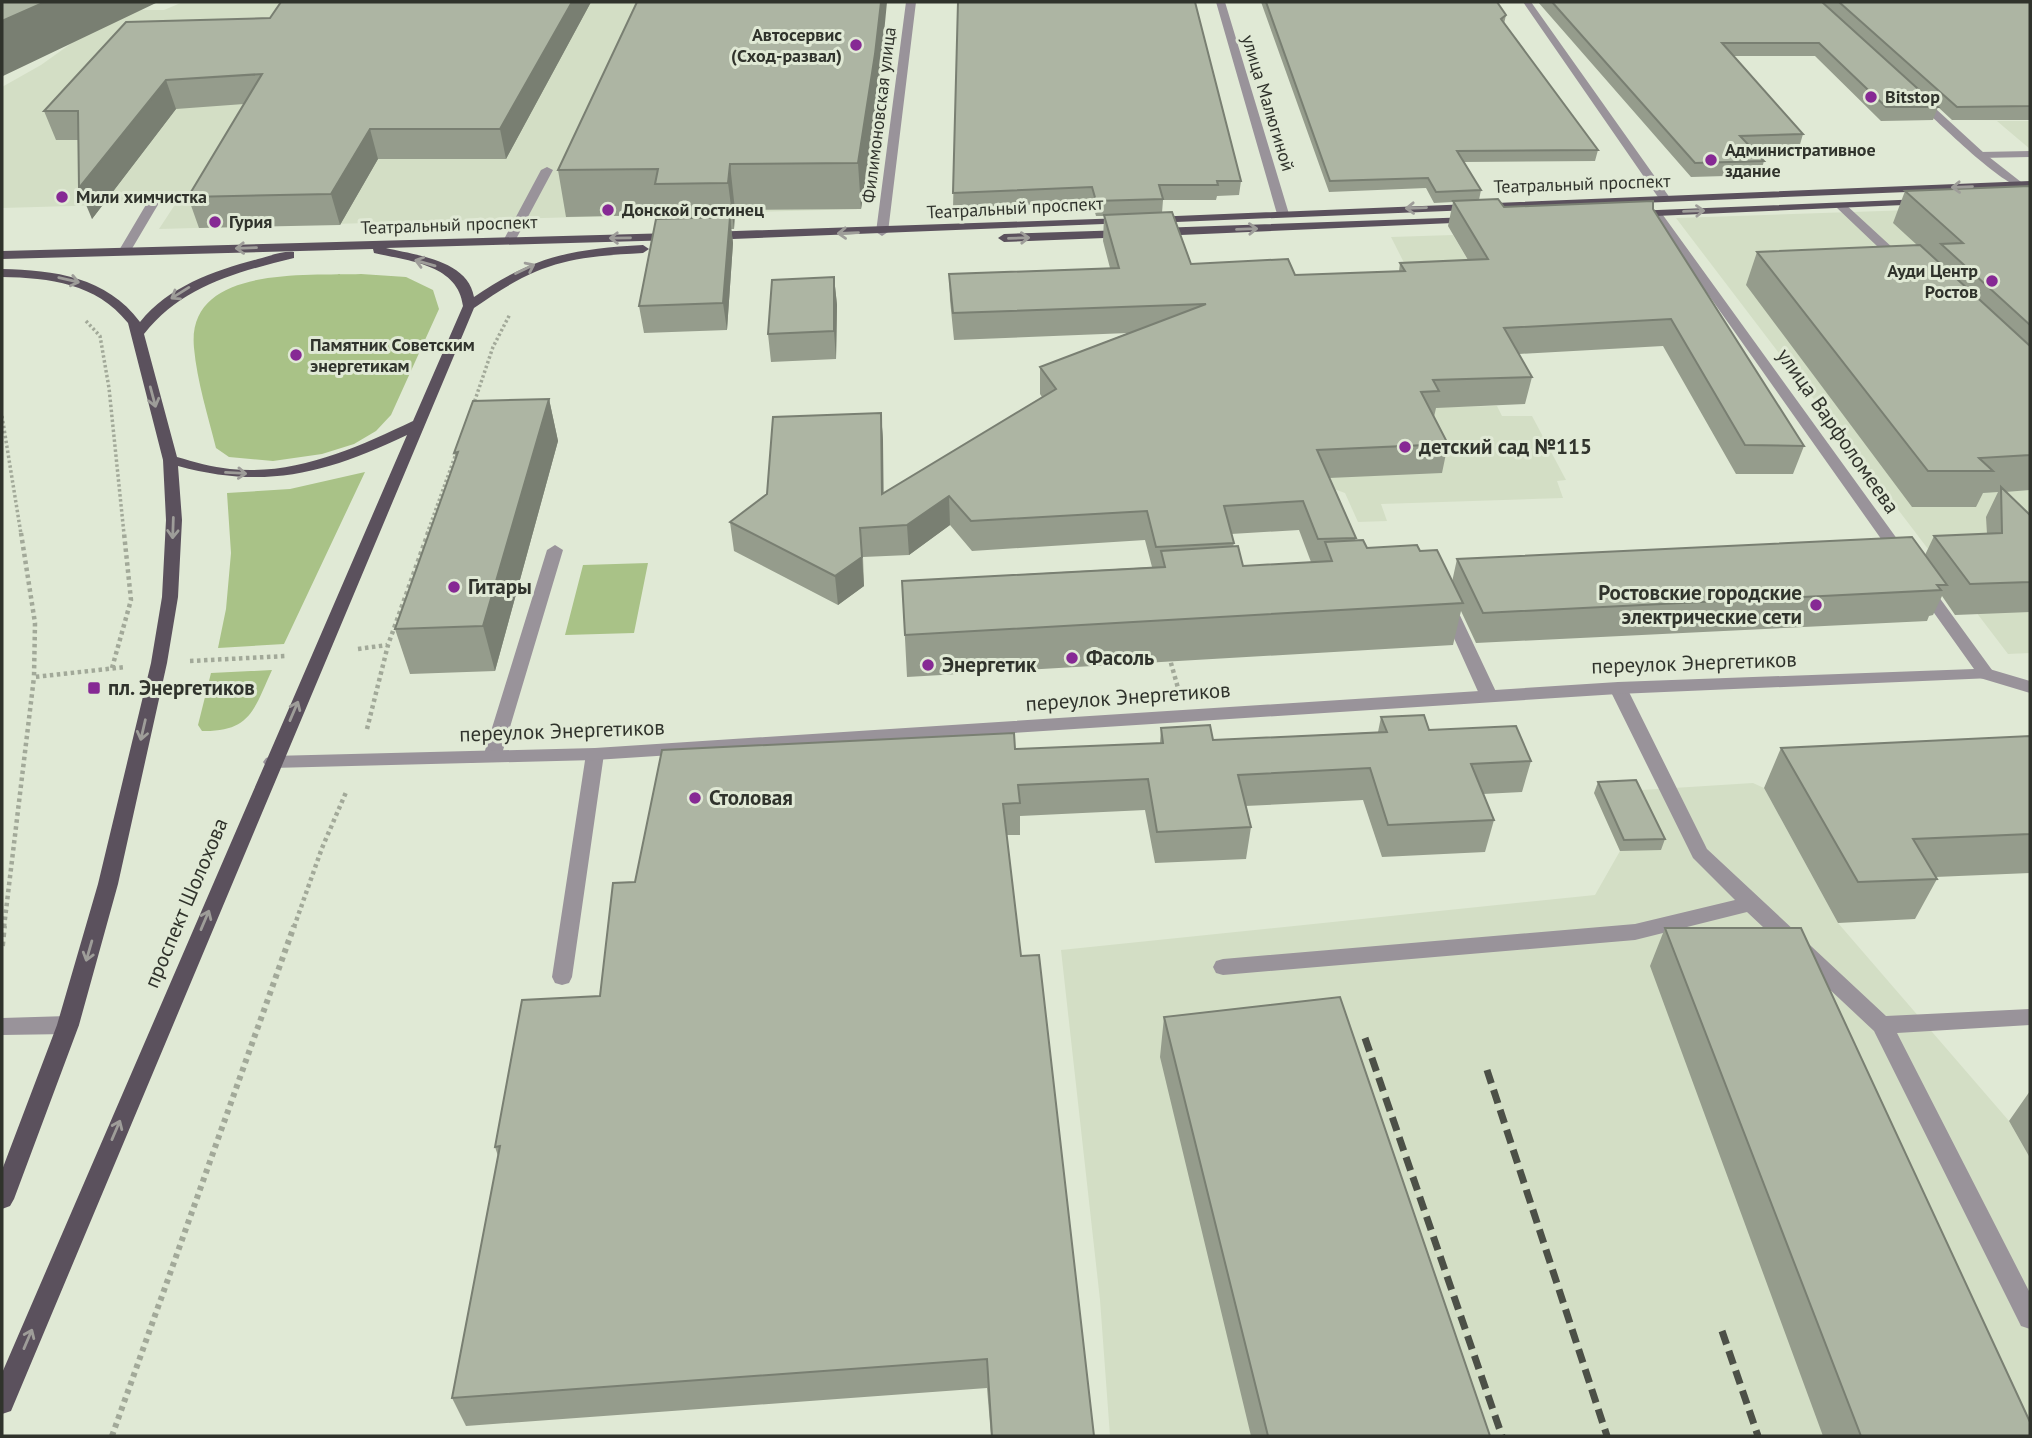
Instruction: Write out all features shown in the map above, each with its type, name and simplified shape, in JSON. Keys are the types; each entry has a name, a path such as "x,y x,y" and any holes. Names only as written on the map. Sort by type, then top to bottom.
{"main road":[{"name":"Театральный проспект","path":"805,246 698,242 881,238 1283,214 2030,184"},
{"name":"Театральный проспект","path":"1616,214 2030,197"},
{"name":"Театральный проспект","path":"978,240 1561,216"},
{"name":"Театральный проспект","path":"881,238 894,243"},
{"name":"Театральный проспект","path":"2,255 509,241 684,242 550,258 509,277 469,306"},
{"path":"136,335 156,310 187,288 206,279 272,259 344,246 421,261 450,272 467,290 469,306"},
{"path":"2,273 42,275 93,287 126,310 134,322 170,460 174,520 170,597 159,663 108,884 68,1025 2,1199"},
{"name":"проспект Шолохова","path":"2,1402 272,762 469,306"},
{"path":"170,460 234,474 272,472 366,450 418,424"}],"street":[{"name":"Филимоновская улица","path":"881,238 911,2"},
{"name":"улица Малюгиной","path":"1220,2 1283,214"},
{"path":"1527,2 1664,198"},
{"path":"1911,92 1980,155 2017,184"},
{"path":"1980,155 2030,154"},
{"path":"509,241 548,170"},
{"path":"124,251 153,203"},
{"path":"1840,205 1912,273"},
{"name":"улица Варфоломеева","path":"1656,213 1890,550 1986,674"},
{"path":"492,757 555,550"},
{"path":"1441,592 1489,696"},
{"name":"переулок Энергетиков","path":"272,762 595,754 1618,688 1986,674 2030,687"},
{"path":"1618,688 1700,853 1882,1025 2030,1318"},
{"path":"562,977 595,754"},
{"path":"1223,967 1635,932 1751,904"},
{"path":"1882,1025 2030,1017"},
{"path":"2,1027 68,1025"}],"path":[{"path":"471,412 494,347 509,315 519,307"},
{"path":"84,318 100,336 109,388 131,600 112,668"},
{"path":"2,416 35,623 34,677 2,946"},
{"path":"112,1436 322,848 360,760 388,645 457,451"},
{"path":"1167,650 1187,716"},
{"path":"34,677 159,663 319,654"}],"shaded area":[{"path":"183,2 789,2 762,96 878,96 861,209 159,229 176,203 2,208 2,87 41,65 118,10 164,10"},
{"path":"1997,121 2030,121 2030,149 2004,127"},
{"path":"2030,206 2030,653 2008,654 1676,218"},
{"path":"1453,235 1500,315 1431,316 1391,237"},
{"name":"детский сад №115","path":"1443,401 1447,407 1497,406 1502,416 1532,416 1566,480 1557,481 1563,498 1381,504 1387,521 1358,522 1345,493 1331,488 1285,415"},
{"path":"1753,783 1764,788 1838,923 2009,1121 2030,1158 2030,1436 1110,1436 1100,1300 1061,950 1595,895 1620,851 1594,793"}],"green space":[{"path":"361,274 406,277 433,290 439,309 391,415 376,431 354,444 322,454 273,461 229,457 216,448 200,386 194,348 197,321 209,302 229,289 254,281 282,276"},
{"path":"365,472 284,644 218,648 226,609 231,553 227,493 290,489"},
{"path":"648,563 634,633 565,635 583,565"},
{"path":"272,670 249,716 231,727 202,731 198,725 211,673"}],"building":[{"path":"2,2 45,2 2,21"},
{"path":"281,2 572,2 500,129 370,129 331,194 188,197 262,74 166,80 79,188 78,111 44,111 126,22 270,18"},
{"path":"637,2 881,2 858,163 730,164 728,183 655,184 658,169 558,170"},
{"path":"958,2 1195,2 1241,181 1217,181 1218,185 1159,185 1163,199 1096,201 1092,187 953,193"},
{"path":"1266,2 1497,2 1506,15 1501,19 1598,150 1457,151 1481,190 1436,192 1428,178 1330,181"},
{"path":"1552,2 1822,2 1938,107 1886,107 1819,43 1722,43 1803,134 1740,136 1764,161 1695,163"},
{"path":"1839,2 2030,2 2030,106 1957,107"},
{"name":"Ауди Центр Ростов","path":"2030,186 2030,325 1941,244 1963,243 1905,191"},
{"path":"1498,199 1504,207 1653,201 1653,209 1804,446 1745,445 1671,319 1504,328 1532,377 1433,380 1439,391 1421,392 1448,444 1317,450 1356,538 1318,539 1303,501 1224,506 1234,543 1156,547 1147,511 971,521 949,496 907,525 860,528 862,557 835,576 730,522 767,494 773,417 881,413 882,494 1056,389 1040,367 1206,304 953,313 949,274 1119,268 1104,215 1172,212 1191,264 1288,259 1295,275 1405,271 1400,263 1488,259 1453,201"},
{"path":"730,217 723,303 639,306 656,219"},
{"path":"1920,245 2030,346 2030,455 1979,458 1993,471 1928,471 1757,252"},
{"path":"834,277 834,331 768,334 772,280"},
{"path":"549,399 483,626 395,629 458,452 454,453 473,401"},
{"path":"2001,487 2030,515 2030,582 1970,584 1934,536 2002,533"},
{"path":"1912,537 1947,585 1937,585 1941,590 1483,613 1457,559"},
{"path":"1363,540 1367,548 1417,545 1420,551 1437,550 1463,603 905,635 902,581 1165,567 1161,551 1238,546 1243,566 1332,561 1325,542"},
{"path":"1424,715 1429,730 1516,726 1531,761 1471,764 1494,820 1388,825 1370,768 1238,775 1251,827 1157,832 1148,779 1018,785 1020,803 1003,804 1021,956 1039,955 1094,1436 992,1436 987,1359 452,1398 500,1146 495,1147 522,1000 600,996 613,883 635,882 662,750 1014,733 1015,749 1163,743 1161,728 1210,725 1213,740 1387,732 1381,717"},
{"path":"2030,736 2030,834 1913,839 1937,879 1858,882 1781,748"},
{"path":"1636,780 1665,839 1624,840 1598,782"},
{"path":"1665,928 1801,928 2030,1422 2030,1436 1861,1436"},
{"path":"1340,997 1490,1436 1268,1436 1164,1017"}],"railway":[{"path":"1365,1038 1502,1436"},
{"path":"1487,1070 1607,1436"},
{"path":"1722,1331 1758,1436"}],"place":[{"name":"Автосервис (Сход-развал)","path":"856,45"},
{"name":"Bitstop","path":"1871,97"},
{"name":"Административное здание","path":"1711,160"},
{"name":"Мили химчистка","path":"62,197"},
{"name":"Донской гостинец","path":"608,210"},
{"name":"Гурия","path":"215,222"},
{"name":"Ауди Центр Ростов","path":"1992,281"},
{"name":"Памятник Советским энергетикам","path":"296,355"},
{"name":"детский сад №115","path":"1405,447"},
{"name":"Гитары","path":"454,587"},
{"name":"Ростовские городские электрические сети","path":"1816,605"},
{"name":"Фасоль","path":"1072,658"},
{"name":"Энергетик","path":"928,665"},
{"name":"пл. Энергетиков","path":"94,688"},
{"name":"Столовая","path":"695,798"}]}
